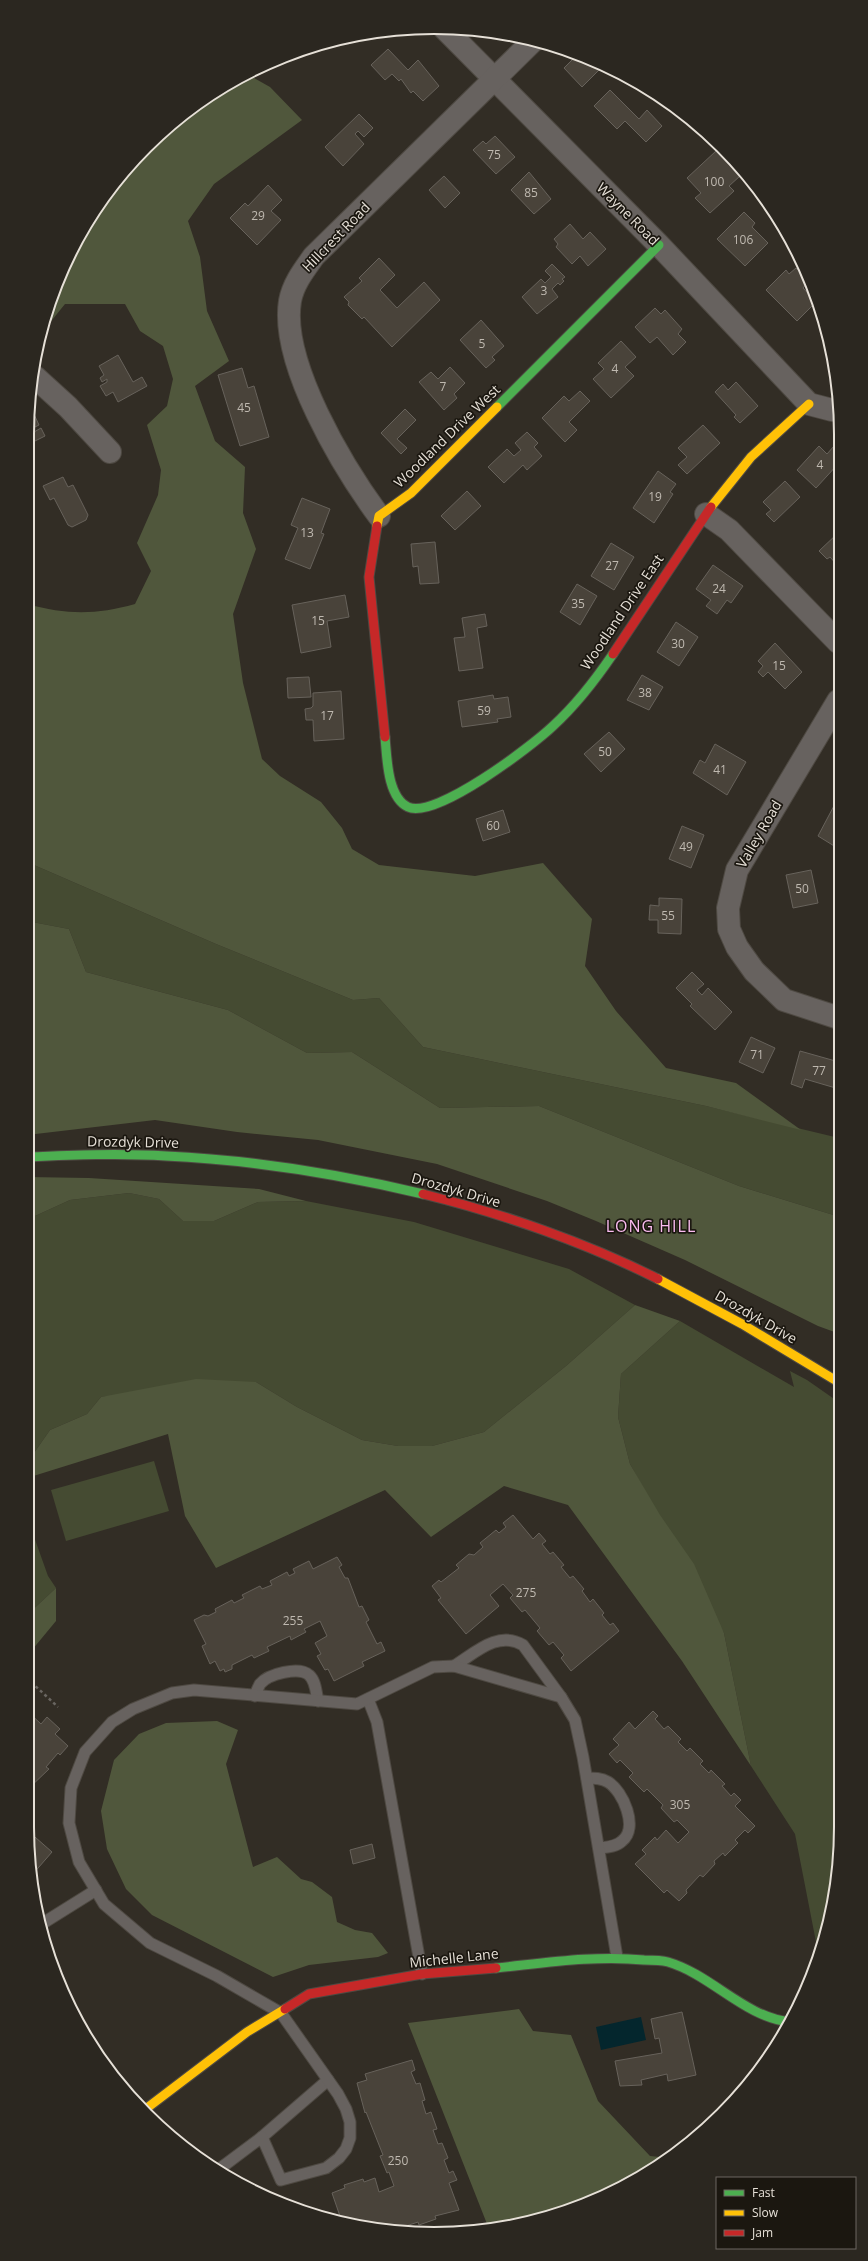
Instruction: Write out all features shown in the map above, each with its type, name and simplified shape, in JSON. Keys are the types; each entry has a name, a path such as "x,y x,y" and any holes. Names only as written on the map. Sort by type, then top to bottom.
{"street":[{"name":"Wayne Road","path":"450,35 493,80 659,245 809,404"},
{"name":"Hillcrest Road","path":"379,516 356,484 306,389 295,358 289,326 290,300 299,276 314,256 528,46"},
{"name":"Woodland Drive West","path":"379,516 411,493 659,245"},
{"path":"37,380 68,407 110,452"},
{"name":"Woodland Drive East","path":"379,516 373,544 369,577 389,773 395,792 401,802 410,808 422,809 457,794 534,742 563,717 586,691 627,635 668,567 706,514 750,458 809,404"},
{"path":"809,404 833,410"},
{"path":"706,514 729,530 834,638"},
{"name":"Valley Road","path":"834,708 737,870 728,908 729,929 737,947 754,971 784,1000 834,1016"},
{"name":"Drozdyk Drive","path":"34,1157 145,1154 219,1159 317,1171 424,1193 529,1226 639,1269 740,1321 834,1379"},
{"name":"Michelle Lane","path":"148,2107 247,2032 281,2013 309,1994 422,1974 617,1957 668,1962 703,1978 740,2003 783,2021"}],"lane":[{"path":"454,1666 487,1645 506,1639 514,1640 523,1645 561,1697 575,1720 587,1778 617,1957"},
{"path":"262,2138 281,2180 326,2168 339,2158 346,2149 350,2138 350,2122 346,2109 328,2080 281,2013 217,1976 150,1943 104,1904 79,1862 69,1823 71,1788 85,1752 112,1722 133,1709 172,1694 194,1690 357,1704 433,1667 454,1666 561,1697"},
{"path":"255,1696 261,1684 276,1674 302,1672 309,1674 314,1683 318,1701"},
{"path":"368,1699 377,1722 422,1974"},
{"path":"587,1778 600,1779 615,1788 624,1803 629,1823 628,1834 623,1841 614,1846 599,1848"},
{"path":"46,1921 96,1890"},
{"path":"223,2166 262,2138 328,2080"}],"path":[{"path":"34,1685 58,1707"}],"green space":[{"path":"253,77 270,87 302,120 214,184 188,221 200,257 207,311 229,361 195,386 215,441 245,467 243,513 256,549 233,614 243,683 262,759 280,776 321,802 342,828 352,849 379,865 475,876 543,863 592,919 585,966 616,1011 666,1068 736,1083 801,1130 706,1106 423,1047 379,998 353,1000 216,944 34,865 34,606 68,612 94,612 121,608 135,604 151,571 137,543 158,495 161,470 147,425 167,406 173,379 163,346 140,331 125,304 65,304 50,322 64,281 75,257 101,212 133,170 170,133 190,117 212,101"},
{"path":"34,865 216,944 353,1000 379,998 423,1047 706,1106 834,1137 834,1215 739,1186 539,1106 440,1108 352,1052 307,1053 228,1010 86,972 69,929 34,922"},
{"path":"34,922 69,929 86,972 228,1010 307,1053 352,1052 440,1108 539,1106 739,1186 834,1215 834,1332 818,1326 685,1260 596,1221 547,1201 437,1164 318,1140 237,1132 155,1120 34,1134"},
{"path":"34,1177 89,1178 259,1189 306,1201 258,1202 214,1221 183,1221 159,1199 129,1193 70,1200 35,1216 34,1218"},
{"path":"129,1193 159,1199 183,1221 214,1221 258,1202 306,1201 414,1222 569,1269 635,1305 566,1366 484,1432 432,1446 398,1446 362,1440 297,1407 256,1382 101,1397 87,1414 50,1430 34,1453 34,1218 35,1216 70,1200"},
{"path":"635,1305 680,1321 621,1374 618,1417 630,1464 660,1515 694,1564 724,1633 751,1766 682,1661 568,1505 504,1486 431,1537 385,1490 216,1568 185,1516 168,1434 34,1476 34,1453 50,1430 87,1414 101,1397 196,1379 256,1382 297,1407 362,1440 398,1446 432,1446 484,1432 566,1366"},
{"path":"680,1321 794,1387 790,1371 807,1380 834,1399 834,1827 831,1879 820,1931 816,1942 795,1834 751,1766 724,1633 630,1464 618,1417 621,1374"},
{"path":"154,1461 169,1511 66,1541 51,1490"},
{"path":"34,1537 48,1576 56,1588 34,1608"},
{"path":"56,1588 56,1621 34,1648 34,1608"},
{"path":"217,1721 238,1730 226,1764 253,1867 277,1857 301,1879 312,1882 332,1897 337,1922 355,1930 372,1933 388,1953 378,1957 309,1965 273,1977 152,1915 126,1889 107,1849 101,1811 114,1760 139,1734 166,1723"},
{"path":"519,2009 533,2031 571,2035 598,2101 650,2156 660,2157 611,2186 587,2197 538,2213 487,2224 408,2023"}],"water":[{"path":"641,2017 646,2040 601,2050 596,2027"}],"building":[{"path":"388,49 408,70 418,60 439,86 423,101 413,91 411,93 401,79 399,81 392,74 385,80 371,65"},
{"path":"573,59 599,70 582,87 564,68"},
{"path":"610,90 639,119 647,110 662,126 646,142 625,121 617,129 594,106"},
{"path":"359,114 373,128 364,137 358,131 355,134 364,144 343,166 325,147"},
{"path":"495,136 515,157 496,174 473,150 483,141 486,144"},
{"path":"716,151 740,176 729,186 734,191 710,213 695,198 701,193 687,178"},
{"path":"529,172 551,199 534,214 511,190"},
{"path":"444,176 460,193 445,208 429,190"},
{"path":"268,185 282,200 271,211 281,220 257,245 230,218 245,203 248,206"},
{"path":"744,212 755,223 752,227 768,243 745,266 717,239"},
{"path":"570,224 583,239 590,232 606,249 588,266 580,256 572,264 556,247 558,244 554,239"},
{"path":"379,258 395,275 380,290 397,308 424,282 440,300 392,347 364,317 362,319 348,305 349,302 344,297 362,281 359,278"},
{"path":"552,264 565,277 562,279 564,281 560,285 558,283 552,289 558,297 537,314 522,297 541,279 545,283 551,277 545,271"},
{"path":"796,268 800,272 806,285 803,288 809,295 813,305 797,321 766,290 786,270 789,274"},
{"path":"655,308 661,314 665,310 682,329 678,334 686,342 673,355 657,337 650,343 635,327"},
{"path":"481,320 504,346 492,357 495,360 486,368 460,340"},
{"path":"621,341 636,357 625,367 634,376 611,398 593,379 604,369 598,363"},
{"path":"118,355 133,382 142,377 147,386 118,402 113,392 106,396 100,386 107,382 107,379 102,382 100,378 104,375 99,366"},
{"path":"450,367 465,383 454,394 457,398 444,410 419,382 431,372 438,379"},
{"path":"242,368 248,388 254,386 269,437 240,446 218,375"},
{"path":"736,382 758,406 740,423 734,417 736,415 715,392 723,384 728,390"},
{"path":"580,391 590,401 569,422 577,430 565,442 542,418 564,396 569,401"},
{"path":"405,409 416,420 397,439 407,448 401,454 381,433"},
{"path":"35,416 39,425 34,427"},
{"path":"703,425 720,443 687,474 678,465 687,457 678,448"},
{"path":"41,428 45,436 34,442 34,432"},
{"path":"527,432 538,443 534,447 542,456 527,470 523,465 504,483 488,467 507,449 514,456 521,450 515,443"},
{"path":"819,446 827,454 834,446 834,468 816,488 797,470"},
{"path":"658,471 676,484 670,492 673,494 654,523 633,508"},
{"path":"63,477 68,487 73,485 88,515 86,520 72,527 68,525 54,498 50,500 43,486"},
{"path":"785,481 800,497 774,522 766,514 771,510 763,502"},
{"path":"467,491 481,506 455,530 441,516"},
{"path":"302,498 330,509 321,533 324,534 310,569 285,559 298,528 291,525"},
{"path":"834,537 834,562 830,557 827,559 819,551"},
{"path":"435,542 439,583 420,584 418,566 413,567 411,544"},
{"path":"611,543 634,557 614,590 591,576"},
{"path":"713,565 743,586 731,603 727,600 717,614 706,606 711,600 696,589"},
{"path":"577,584 597,596 580,625 560,612"},
{"path":"345,595 349,617 327,621 331,647 301,653 292,605"},
{"path":"485,614 487,626 477,628 483,668 459,671 454,638 465,637 462,618"},
{"path":"676,622 698,637 679,666 657,652"},
{"path":"775,643 802,672 785,689 768,672 763,677 758,672 763,666 758,661"},
{"path":"642,675 663,687 649,710 627,700"},
{"path":"309,677 311,697 288,698 287,678"},
{"path":"341,691 344,739 314,741 313,720 306,720 305,709 313,706 313,693"},
{"path":"493,695 494,699 508,697 511,717 497,719 498,722 462,727 458,701"},
{"path":"609,732 625,749 601,772 584,754"},
{"path":"715,744 746,762 727,795 693,773 700,760 705,763"},
{"path":"834,806 834,846 818,836"},
{"path":"503,810 510,832 483,841 476,819"},
{"path":"682,826 704,835 691,868 669,859"},
{"path":"811,870 818,903 793,908 786,875"},
{"path":"659,898 682,899 681,934 658,933 658,920 649,920 650,905 659,906"},
{"path":"692,972 704,984 697,990 702,995 708,988 732,1012 715,1030 690,1006 692,1004 676,988"},
{"path":"751,1037 775,1048 763,1073 739,1062"},
{"path":"800,1051 834,1061 834,1088 805,1079 802,1088 791,1084"},
{"path":"513,1515 533,1539 539,1533 546,1541 542,1544 550,1554 553,1552 564,1565 561,1567 570,1578 573,1576 584,1589 582,1591 590,1602 593,1599 604,1613 602,1615 610,1625 613,1623 619,1631 571,1671 561,1658 564,1655 553,1642 549,1645 537,1631 540,1628 525,1610 522,1612 510,1598 513,1595 503,1584 490,1595 499,1606 466,1634 438,1600 441,1598 432,1586 439,1580 441,1582 459,1568 456,1565 469,1554 474,1555 483,1547 480,1543 496,1530 499,1533 506,1527 503,1523"},
{"path":"337,1557 342,1565 339,1567 345,1578 348,1578 359,1607 362,1606 369,1620 366,1622 377,1644 381,1642 385,1651 362,1662 364,1666 334,1681 328,1669 325,1670 317,1656 321,1654 315,1643 327,1636 320,1621 304,1629 306,1632 291,1640 290,1636 267,1647 269,1651 254,1658 252,1655 232,1665 232,1669 225,1672 224,1669 220,1671 215,1661 210,1664 202,1646 206,1644 194,1620 204,1615 208,1616 216,1612 215,1609 232,1600 234,1603 244,1598 242,1595 260,1586 262,1589 272,1585 270,1581 287,1572 289,1576 295,1573 293,1569 309,1561 313,1569"},
{"path":"653,1711 658,1716 655,1719 664,1729 668,1726 681,1739 678,1742 687,1751 690,1748 703,1761 700,1764 709,1773 711,1770 725,1784 722,1786 731,1796 734,1793 741,1800 735,1806 755,1826 748,1833 745,1830 735,1840 738,1843 725,1856 723,1853 714,1861 715,1864 703,1877 700,1875 686,1890 687,1893 679,1901 667,1890 664,1893 635,1864 646,1854 642,1850 655,1837 657,1840 666,1830 678,1843 689,1832 677,1820 674,1822 661,1808 663,1805 647,1789 644,1792 629,1777 633,1773 620,1760 617,1763 609,1754 619,1745 613,1739 629,1722 635,1729"},
{"path":"47,1717 60,1729 55,1734 68,1746 60,1755 58,1753 46,1767 49,1769 34,1783 34,1718 41,1724"},
{"path":"34,1836 52,1852 36,1870"},
{"path":"372,1844 375,1858 353,1864 350,1850"},
{"path":"682,2012 696,2075 668,2081 667,2074 641,2080 642,2085 620,2086 615,2061 662,2053 659,2038 655,2039 651,2019"},
{"path":"412,2060 415,2070 411,2072 416,2084 420,2083 425,2100 422,2101 426,2114 431,2112 437,2129 433,2130 438,2144 442,2143 448,2158 444,2160 449,2173 453,2171 457,2180 449,2183 459,2210 435,2216 436,2219 419,2225 418,2222 406,2226 382,2224 340,2215 332,2193 345,2188 344,2185 363,2179 364,2182 375,2178 379,2192 394,2186 389,2172 387,2173 380,2156 383,2155 366,2112 365,2113 357,2083 367,2080 365,2074"}],"traffic: fast":[{"path":"497,407 659,245"},
{"path":"385,737 389,776 396,795 401,802 408,807 421,808 439,803 483,779 542,736 578,701 613,654"},
{"path":"34,1157 149,1155 231,1161 328,1174 423,1194"},
{"path":"496,1968 607,1958 665,1961 684,1968 699,1976 758,2012 773,2019 783,2021"}],"traffic: slow":[{"path":"711,507 751,457 809,404"},
{"path":"377,526 379,516 411,493 497,407"},
{"path":"658,1279 742,1324 834,1379"},
{"path":"148,2107 247,2032 285,2009"}],"traffic: jam":[{"path":"613,654 711,507"},
{"path":"377,526 369,577 385,737"},
{"path":"423,1194 483,1210 543,1230 602,1253 658,1279"},
{"path":"285,2009 309,1994 422,1974 496,1968"}],"district":[{"name":"LONG HILL","path":"651,1226"}]}
